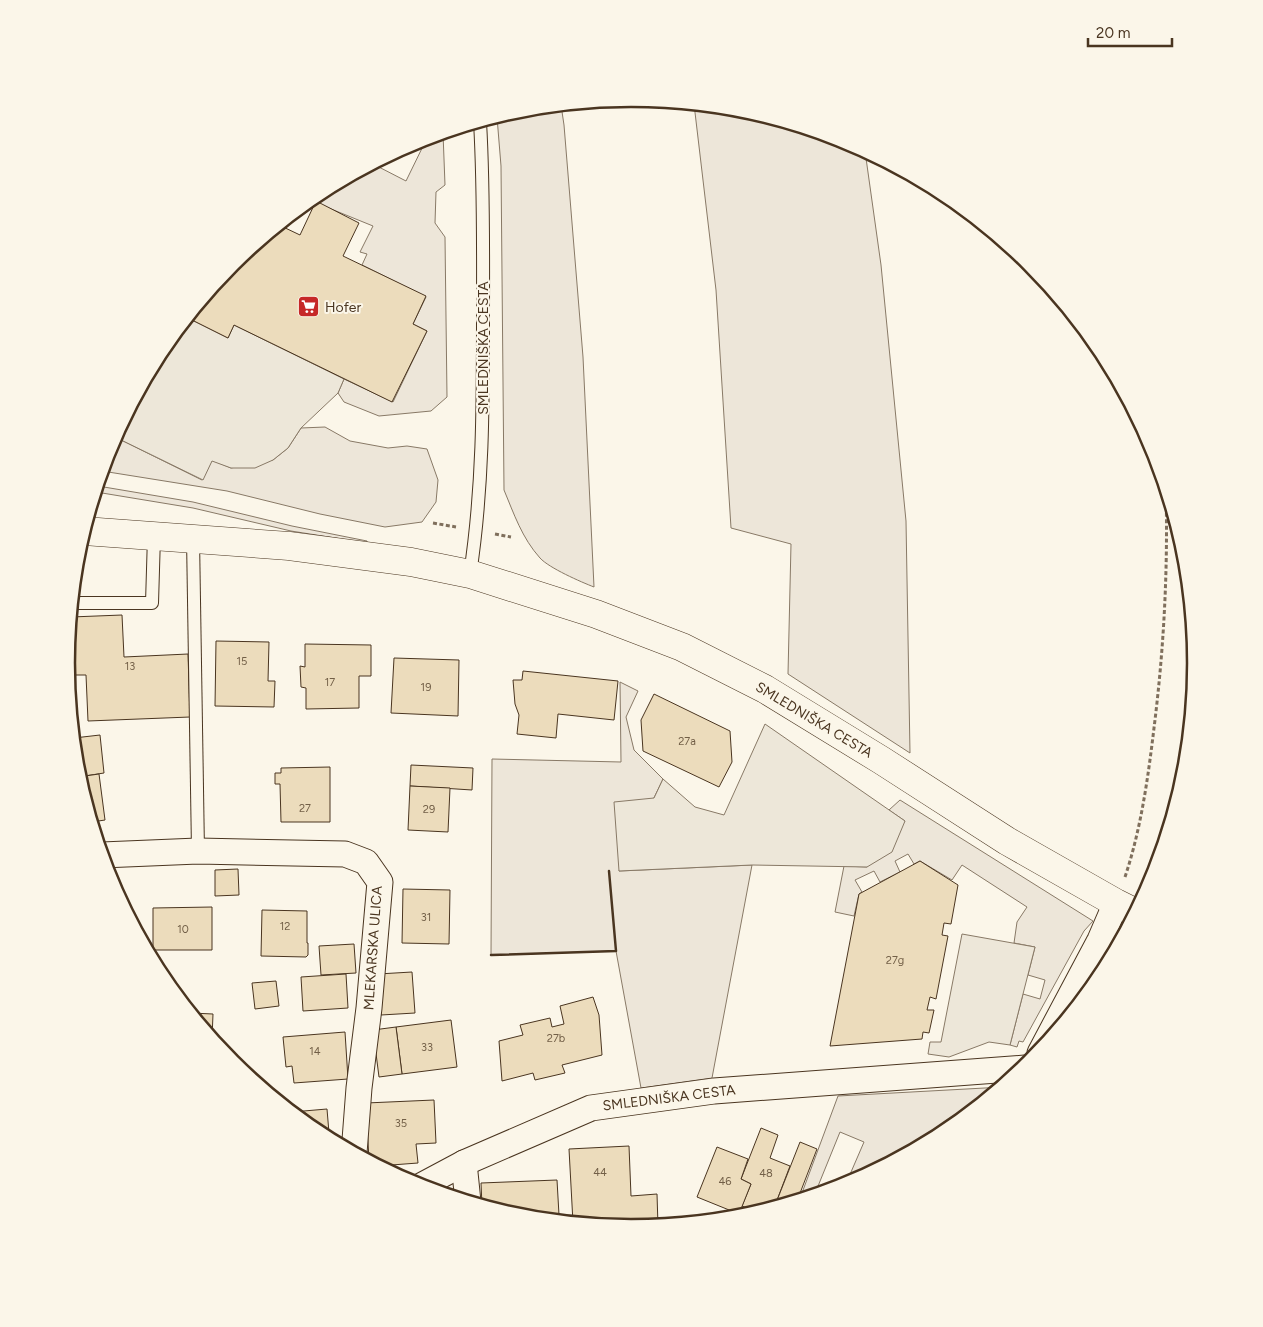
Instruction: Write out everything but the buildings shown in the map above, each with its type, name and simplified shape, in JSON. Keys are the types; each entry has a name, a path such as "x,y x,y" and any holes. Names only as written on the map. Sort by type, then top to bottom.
{"street":[{"name":"SMLEDNIŠKA CESTA","path":"91,532 290,546 410,562 470,574 596,614 682,647 765,689 1008,841 1126,908"},
{"name":"MLEKARSKA ULICA","path":"109,855 198,851 345,854 366,862 380,882 355,1146"},
{"path":"1056,1022 1100,940 1126,908"},
{"name":"SMLEDNIŠKA CESTA","path":"429,1182 464,1163 591,1108 714,1091 1012,1069"},
{"path":"464,1163 467,1195"}],"lane":[{"name":"SMLEDNIŠKA CESTA","path":"470,574 476,530 483,433 483,176 480,128"},
{"path":"79,603 152,603 154,536"},
{"path":"193,538 198,851"}],"path":[{"path":"1126,908 1128,868 1148,785 1162,663 1167,552 1166,511"}],"shaded area":[{"path":"695,111 776,126 844,149 866,159 881,265 906,521 910,753 788,674 791,544 731,528 716,290"},
{"path":"562,112 583,357 594,587 558,570 540,558 523,534 504,490 501,166 498,124"},
{"path":"443,140 445,185 436,192 435,223 445,237 447,397 431,411 379,416 344,402 338,393 344,379 393,402 427,331 413,324 426,297 362,265 367,254 360,252 373,226 318,204 379,167 406,181 422,148"},
{"path":"193,321 228,338 234,325 344,379 338,393 301,428 288,448 273,460 255,468 231,468 212,461 203,480 122,440 150,385 169,354"},
{"path":"325,427 350,441 388,448 407,446 427,449 438,480 436,502 422,522 385,527 320,514 227,491 110,472 122,440 202,480 212,460 231,468 273,460 288,448 301,428"},
{"path":"104,487 193,502 292,526 367,541 367,543 291,531 193,508 102,493"},
{"path":"620,682 638,691 626,717 634,750 663,779 619,871 752,865 712,1078 641,1088 616,951 491,955 492,759 621,762"},
{"path":"765,724 905,821 892,852 867,867 752,865 619,871 614,802 654,798 663,779 695,807 724,815"},
{"path":"900,800 1093,921 1084,931 1023,1042 1019,1041 1017,1047 1010,1045 1023,994 1040,999 1045,980 1028,975 1035,947 1014,943 1017,922 1027,907 962,865 952,880 920,861 914,864 908,854 895,861 900,872 880,882 874,871 855,880 862,892 859,894 854,916 835,912 844,866 867,867 905,821 889,810"},
{"path":"962,934 1035,947 1010,1045 989,1042 949,1057 928,1054 930,1042 941,1042"},
{"path":"991,1088 941,1126 878,1163 850,1176 864,1142 840,1132 818,1187 802,1193 838,1096"}],"wall":[{"path":"491,955 616,951 609,871"}],"place":[{"name":"Hofer","path":"309,307"}]}
